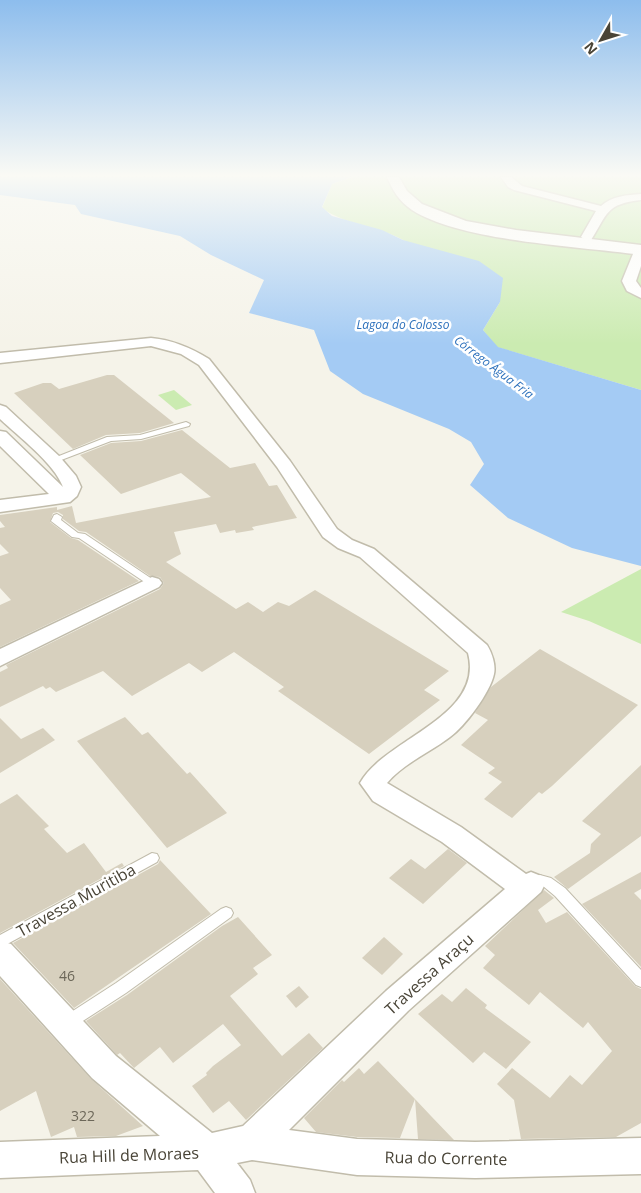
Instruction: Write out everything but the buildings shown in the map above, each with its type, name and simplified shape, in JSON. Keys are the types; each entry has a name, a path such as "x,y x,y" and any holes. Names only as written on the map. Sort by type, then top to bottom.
{"street":[{"path":"513,233 641,250 629,280 632,288 641,294"},
{"path":"554,233 641,244"},
{"path":"587,237 589,233"},
{"path":"0,358 150,342 162,343 186,350 204,362 231,394 284,465 330,533 345,544 367,553 479,650 484,665 483,677 455,719 440,731 407,751 377,777 373,783 385,795 433,821 528,886"},
{"path":"0,410 71,480 72,488 70,494 62,498 0,506"},
{"path":"0,436 62,498"},
{"path":"0,658 152,582"},
{"name":"Travessa Araçu","path":"252,1142 397,1001 528,886"},
{"path":"0,954 104,1067 207,1152 252,1142"},
{"name":"Rua do Corrente","path":"252,1142 357,1157 476,1160 641,1156"},
{"name":"Rua Hill de Moraes","path":"0,1160 207,1152 237,1193"}],"lane":[{"path":"52,460 110,439 141,437 186,424"},
{"path":"57,517 56,521 68,530 82,536 152,582"},
{"name":"Travessa Muritiba","path":"0,942 152,858"},
{"path":"528,886 538,880 544,880 560,892 641,980"},
{"path":"65,1025 121,988 226,912"}],"green space":[{"path":"387,233 641,233 641,390 497,347 483,330 500,302 428,255"},
{"path":"174,390 192,405 176,410 158,395"},
{"path":"641,569 641,644 589,621 561,612"}],"water":[{"name":"Lagoa do Colosso","path":"165,233 388,233 403,240 479,261 503,278 500,302 483,330 498,347 641,390 641,566 572,548 508,518 470,485 484,464 471,442 449,429 363,394 330,371 314,330 249,313 264,280 211,255 180,236"}],"water label":[{"name":"Córrego Água Fria","path":"494,367"}]}
